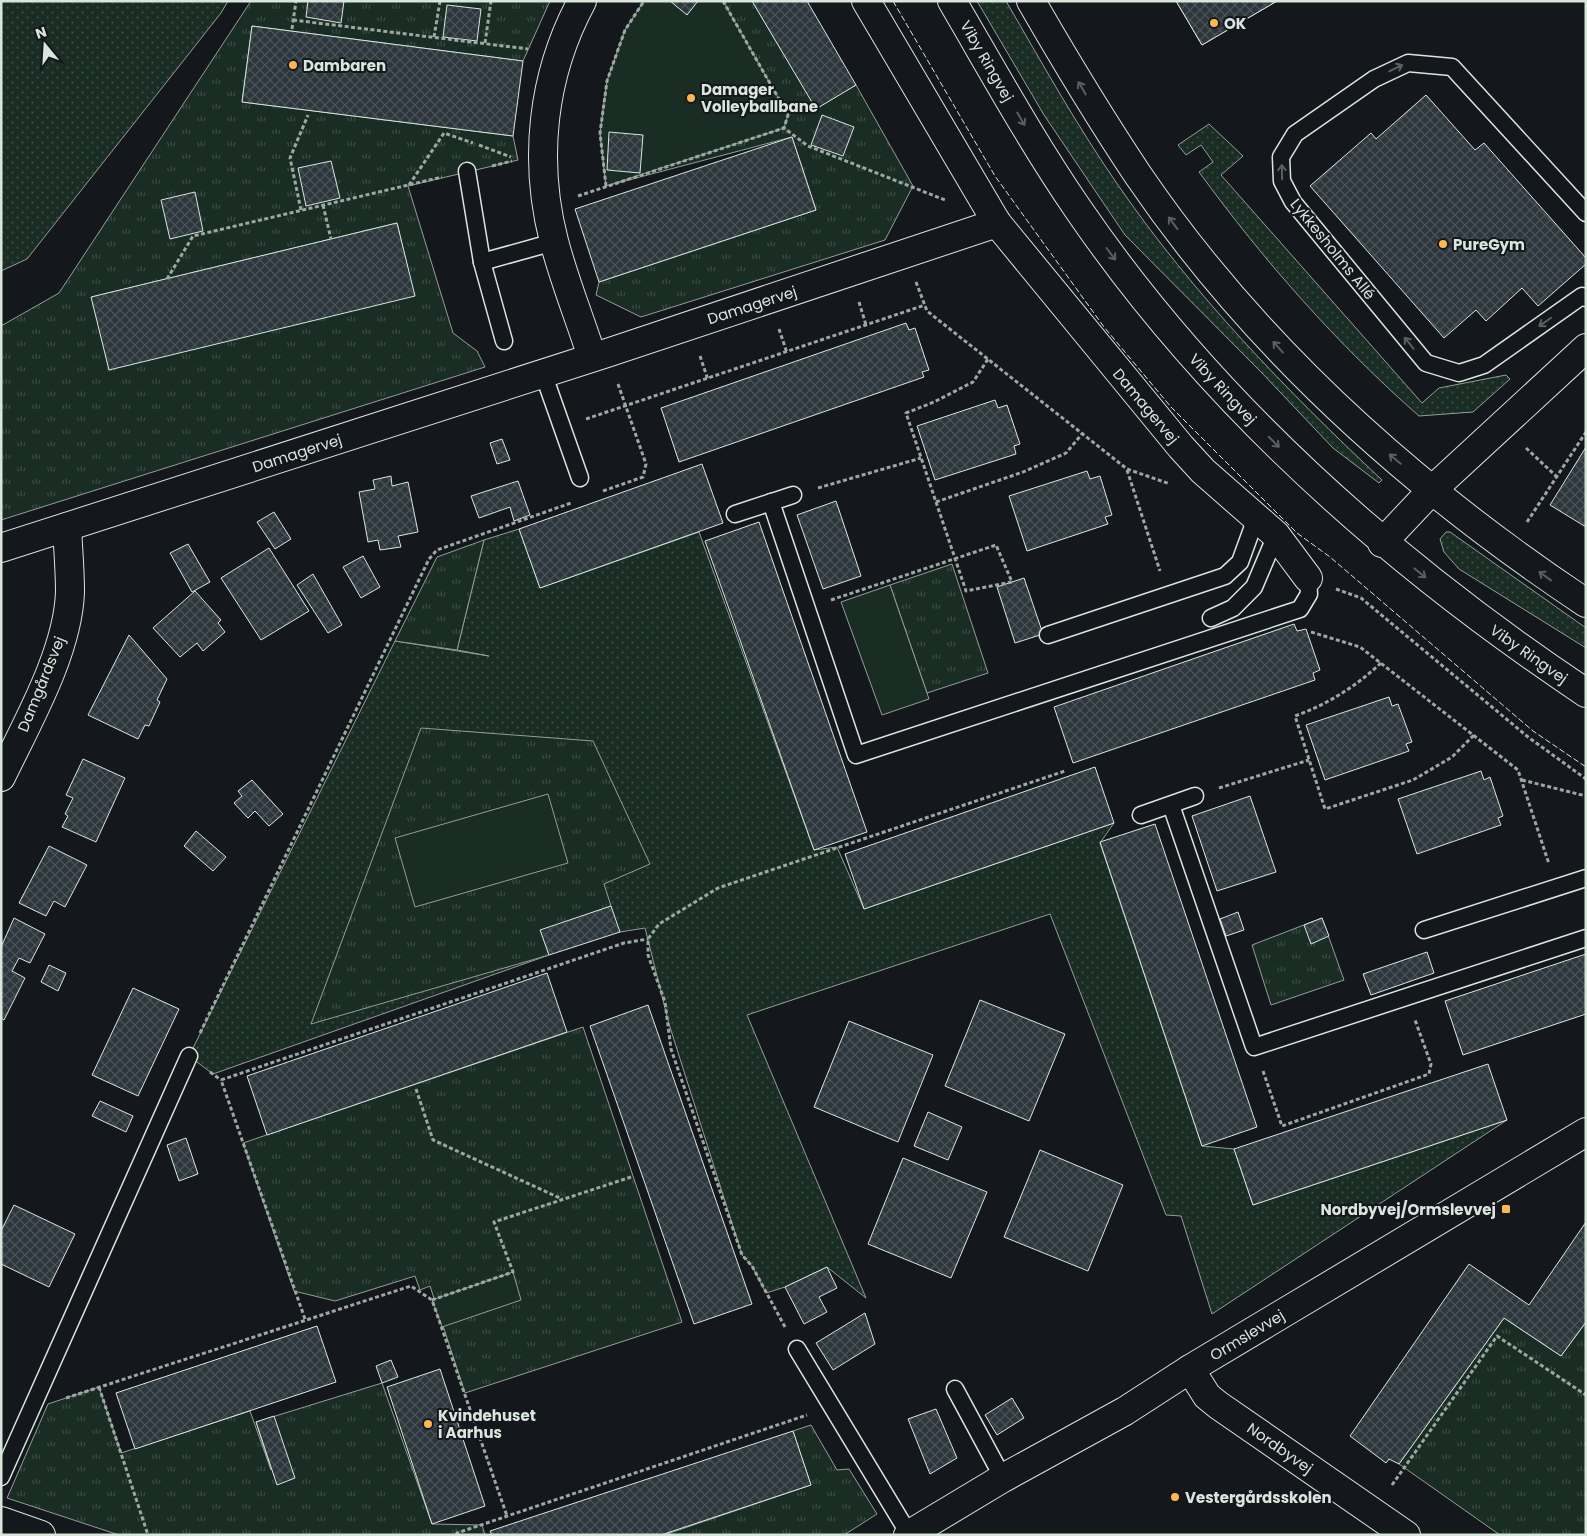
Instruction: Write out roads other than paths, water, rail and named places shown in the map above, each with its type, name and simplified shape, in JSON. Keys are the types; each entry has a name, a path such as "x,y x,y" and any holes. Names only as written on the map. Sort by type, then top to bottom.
{"street":[{"path":"582,1 559,53 544,121 542,155 546,206 554,242 600,355"},
{"name":"Damagervej","path":"866,1 997,223 1181,447 1203,471 1266,526 1308,578"},
{"name":"Viby Ringvej","path":"952,1 1025,126 1078,210 1169,328 1244,412 1310,478 1382,542 1441,590 1586,693"},
{"path":"1031,1 1087,96 1139,176 1236,301 1294,364 1356,426 1432,490 1586,603"},
{"name":"Damagervej","path":"1,548 600,355 997,223"},
{"path":"1382,542 1432,490 1586,348"},
{"name":"Damgårdsvej","path":"1,777 42,691 60,645 70,593 67,527"},
{"path":"1557,674 1586,689"},
{"name":"Ormslevvej","path":"908,1535 1002,1478 1125,1411 1190,1369 1586,1132"},
{"name":"Nordbyvej","path":"1190,1369 1212,1401 1406,1535"},
{"path":"1,1521 41,1535"}],"lane":[{"name":"Lykkesholms Allé","path":"1586,212 1452,68 1408,62 1374,79 1295,134 1281,157 1282,181 1293,202 1426,363 1459,373 1484,365 1582,296 1586,298"},
{"path":"467,171 482,262 504,341"},
{"path":"482,262 554,242"},
{"path":"542,373 580,478"},
{"path":"735,514 794,495"},
{"path":"771,502 856,755 1300,609 1309,594 1308,578"},
{"path":"1048,635 1225,576 1240,562 1266,526"},
{"path":"1211,618 1233,608 1254,587 1266,526"},
{"path":"1141,816 1195,796"},
{"path":"1171,805 1254,1047 1586,938"},
{"path":"1424,930 1586,878"},
{"path":"1,1478 189,1056"},
{"path":"797,1349 908,1535"},
{"path":"954,1389 1002,1478"}],"place":[{"name":"OK","path":"1214,23"},
{"name":"Dambaren","path":"293,65"},
{"name":"Damager Volleyballbane","path":"691,98"},
{"name":"PureGym","path":"1443,244"},
{"name":"Nordbyvej/Ormslevvej","path":"1506,1209"},
{"name":"Kvindehuset i Aarhus","path":"428,1424"},
{"name":"Vestergårdsskolen","path":"1175,1497"}]}
